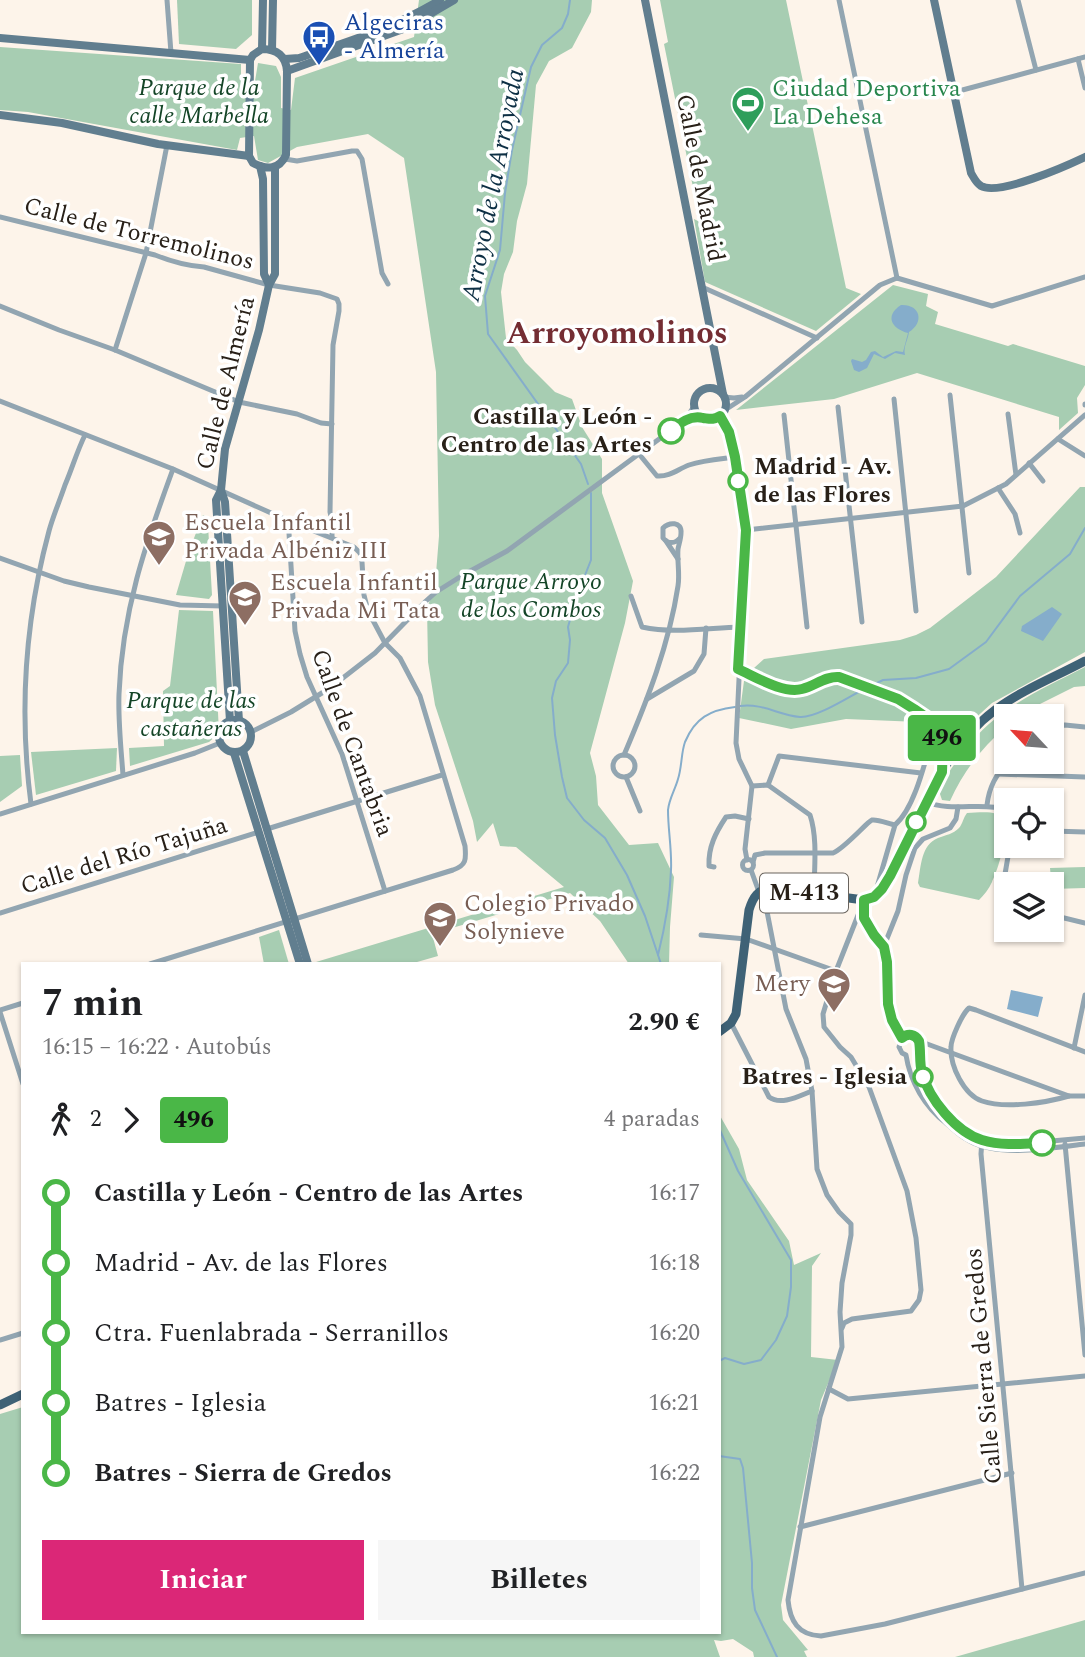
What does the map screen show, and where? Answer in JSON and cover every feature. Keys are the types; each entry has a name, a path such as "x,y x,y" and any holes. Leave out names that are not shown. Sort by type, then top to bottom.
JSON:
{"main road":[{"name":"M-413","path":"731,1023 736,1014 751,903 761,891 772,888 864,900 874,897 890,876 942,772 971,731 1003,705 1085,661"},
{"path":"721,1030 731,1023"},
{"path":"1,1403 21,1395"}],"street":[{"path":"167,0 171,53"},
{"path":"262,0 262,49"},
{"path":"272,50 273,0"},
{"path":"285,59 288,71 288,140 285,159 270,168 253,163 249,156 250,60 253,55 262,49 272,50 285,59 299,58 404,25 440,0"},
{"path":"288,71 404,25 454,0"},
{"name":"Calle de Madrid","path":"645,0 726,405 722,413 735,457 746,530 736,743 739,759 752,786 745,849 750,861"},
{"path":"839,0 897,278"},
{"path":"934,0 971,173 976,183 989,189 999,188 1085,157"},
{"path":"1018,0 1036,70"},
{"path":"0,38 250,60"},
{"path":"954,92 1082,58 1085,88"},
{"path":"0,115 62,122 167,145 249,156"},
{"path":"115,350 146,253 167,145"},
{"path":"285,159 297,160 357,151 362,159 382,273 388,284"},
{"name":"Calle de Almería","path":"260,166 263,179 264,274 269,285"},
{"name":"Calle de Almería","path":"221,490 225,449 269,285 275,274 275,167"},
{"name":"Calle de Torremolinos","path":"0,217 194,267 204,267 269,285 320,293 337,299 339,304 333,345 332,424"},
{"path":"695,404 696,411 709,420 722,413 880,285 897,278 992,306 1085,277"},
{"path":"702,287 817,338"},
{"path":"0,306 239,402 332,424 331,537"},
{"path":"251,732 316,698 385,643 436,592 507,551 685,420 698,394 713,382 717,365"},
{"path":"707,388 734,398 745,397"},
{"path":"950,395 970,573"},
{"path":"894,399 916,611"},
{"path":"0,401 173,470 354,547 360,553 362,562 368,611 385,643 400,658 420,696 465,846 466,856 460,867 157,962"},
{"path":"838,407 862,622"},
{"path":"1008,414 1016,475"},
{"path":"784,415 807,628"},
{"path":"746,530 963,506 998,488 1016,475 1085,415"},
{"path":"685,420 702,417"},
{"path":"31,804 25,760 26,666 32,614 49,528 85,435"},
{"path":"1058,439 1085,456"},
{"path":"639,454 657,476 669,475 690,465 735,457"},
{"path":"1029,463 1043,481"},
{"path":"123,775 119,693 131,596 150,532 173,470"},
{"path":"998,488 1014,514 1020,533"},
{"path":"221,490 216,500 234,721"},
{"path":"221,490 225,502 234,721"},
{"name":"Calle de Cantabria","path":"291,522 289,533 295,631 307,677 342,754 385,891"},
{"path":"624,755 647,699 669,631 678,583 681,532 679,526 671,523 665,525 662,531 678,559"},
{"path":"665,540 675,542 680,538"},
{"path":"0,558 64,581 131,596 180,606 223,606"},
{"path":"631,596 642,627 669,631 740,627"},
{"path":"647,699 694,671 704,654 706,628"},
{"path":"738,669 780,689 792,691 832,676 839,677 898,699 949,735 971,731"},
{"path":"234,721 244,723 251,732 248,746 238,752 225,749 220,743 219,733 222,726 234,721"},
{"path":"1064,725 1085,727"},
{"path":"938,726 943,742 942,772"},
{"path":"938,726 957,749"},
{"path":"874,897 895,825 905,814 938,726"},
{"path":"943,742 957,749"},
{"path":"0,814 220,743"},
{"path":"238,752 291,921 307,962"},
{"path":"624,755 633,760 635,768 626,777 620,777 614,772 613,762 624,755"},
{"path":"768,785 779,756 922,773"},
{"path":"987,806 988,794 998,774 1085,777"},
{"name":"Calle del Río Tajuña","path":"0,913 442,775"},
{"path":"626,777 639,811"},
{"path":"752,786 768,785 810,815 814,895"},
{"path":"926,802 958,807 994,807"},
{"path":"884,947 896,919 915,848 923,839 950,828 956,819 958,807"},
{"path":"905,814 918,818"},
{"path":"714,867 709,866 708,862 712,841 726,817 749,819"},
{"path":"751,870 744,868 743,864 755,855 832,853 841,850 868,821 873,819 895,825"},
{"path":"1064,831 1085,832"},
{"path":"750,861 754,866 751,870"},
{"path":"751,870 761,891 786,1009 806,1059 812,1091 817,1170 827,1195 838,1212 851,1224 842,1283 842,1347 820,1417 788,1600 789,1612 803,1632 821,1636 885,1624 1085,1573"},
{"path":"864,900 864,918 884,947 888,1004 892,1020 902,1038 900,1051 906,1055 914,1055 919,1049"},
{"path":"841,1329 847,1320 911,1311 919,1300 921,1290 916,1237 899,1165 869,1087 851,1057 824,1027 822,1014 864,900"},
{"path":"1064,918 1085,923"},
{"path":"291,921 300,962"},
{"path":"701,935 746,939 836,971"},
{"path":"1074,1048 1085,995"},
{"path":"21,1004 0,1011 21,1078"},
{"path":"1085,1052 969,1009 962,1014 951,1047 954,1067 968,1092 984,1102 1009,1106 1085,1096"},
{"path":"731,1023 772,1100 782,1101 812,1091"},
{"path":"902,1038 914,1035 919,1041 1069,1097"},
{"path":"919,1041 922,1075 937,1104 950,1119 982,1143"},
{"path":"906,1055 919,1092 937,1116 966,1140 982,1143 1085,1144"},
{"path":"1065,1144 1085,1138"},
{"name":"Calle Sierra de Gredos","path":"982,1143 1022,1589"},
{"path":"1065,1144 1085,1355"},
{"path":"840,1312 852,1319"},
{"path":"0,1340 21,1334"},
{"path":"828,1389 848,1399 1085,1376"},
{"path":"800,1527 1012,1473"}],"green space":[{"path":"177,0 252,0 252,35 236,49 179,44"},
{"name":"Parque Arroyo de los Combos","path":"419,0 592,0 591,12 572,48 549,61 536,85 527,184 517,221 513,252 504,274 501,292 506,338 555,392 572,399 582,427 602,459 602,493 633,581 625,623 590,753 596,776 598,805 629,845 658,843 674,877 669,962 628,962 600,921 570,893 432,934 438,956 417,962 316,962 564,887 516,847 500,846 493,823 477,842 473,821 435,705 428,662 427,608 435,586 439,536 436,372 404,158 368,134 297,147 268,163 258,160 254,136 240,138 237,150 28,112 0,110 0,47 241,64 241,90 253,93 258,63 276,66 281,77 281,108 291,110 295,78 414,37"},
{"name":"Ciudad Deportiva La Dehesa","path":"660,0 786,0 846,288 861,294 816,331 705,282 694,219 700,222 664,44 668,42"},
{"path":"893,285 928,294 926,306 938,312 935,324 1085,366 1085,385 1077,398 1078,413 1059,430 1059,417 917,373 834,399 736,410"},
{"path":"1080,487 1085,487 1085,652 992,703 959,733 919,722 846,719 791,729 739,718 744,681 764,659 900,640 930,628 996,577"},
{"path":"203,515 210,519 211,525 208,525 212,595 209,599 176,595 189,551"},
{"name":"Parque de las castañeras","path":"179,610 213,611 219,733 209,742 130,766 129,748 164,746 163,691 170,686"},
{"path":"1085,667 1085,686 1074,687 1040,704 1016,704"},
{"path":"994,720 994,738 974,761 950,801 942,800 938,788"},
{"path":"117,748 116,771 36,795 31,752"},
{"path":"20,755 22,786 0,802 0,756"},
{"path":"967,813 994,814 994,858 1000,858 989,887 979,900 920,887 918,883 928,846 932,841 957,830"},
{"path":"1085,867 1085,888 1064,889 1064,872 1050,872 1050,868"},
{"path":"279,930 288,962 264,962 259,937"},
{"path":"721,1118 739,1149 747,1180 789,1241 794,1265 821,1253 812,1266 811,1357 838,1360 821,1400 781,1605 783,1620 808,1650 804,1651 807,1657 754,1657 753,1652 733,1639 714,1640 720,1657 0,1657 0,1414 21,1408 21,1634 721,1634"},
{"path":"1085,1620 1085,1657 955,1657"}],"water":[{"path":"901,305 913,307 919,319 909,332 905,355 895,353 885,359 874,354 867,368 859,372 854,370 852,359 862,362 871,352 875,351 883,357 896,351 903,352 908,333 892,322 893,313"},
{"path":"1052,607 1062,614 1043,641 1021,631 1022,626"},
{"path":"1011,990 1043,997 1038,1017 1007,1009"}],"waterway":[{"name":"Arroyo de la Arroyada","path":"570,0 562,28 542,45 531,67 512,150 500,250 485,296 488,334 581,464 588,484"},
{"name":"Arroyo de la Arroyada","path":"591,493 591,560 568,627 568,663 556,681 552,698 555,735 567,798 584,820 605,838 627,875 645,916 660,962"},
{"path":"871,686 883,680 916,678 949,669 986,642 1020,596 1070,554 1085,528"},
{"path":"740,706 756,706 800,717 824,710 866,688"},
{"path":"658,955 667,913 670,881 668,810 685,742 704,717 718,710 735,707"},
{"name":"Arroyo de la Arroyada","path":"721,1133 738,1171 791,1260 787,1316 776,1340 761,1360 744,1364 725,1358 721,1360"},
{"name":"Arroyo de la Arroyada","path":"721,1456 740,1459 743,1468 755,1610 777,1657"}],"bus line":[{"name":"496","path":"671,431 685,420 702,417 709,420 720,416 729,432 746,530 738,669 780,689 792,691 832,676 839,677 898,699 939,728 943,742 942,772 887,881 874,897 864,900 864,918 884,947 887,962 886,986 892,1020 902,1038 911,1034 919,1041 922,1075 937,1104 950,1119 982,1140 1018,1144 1042,1143"}],"place":[{"name":"Algeciras - Almería","path":"319,67"},
{"name":"Ciudad Deportiva La Dehesa","path":"748,133"},
{"name":"Castilla y León - Centro de las Artes","path":"671,431"},
{"name":"Madrid - Av. de las Flores","path":"738,481"},
{"name":"Escuela Infantil Privada Albéniz III","path":"159,567"},
{"name":"Escuela Infantil Privada Mi Tata","path":"245,627"},
{"name":"Colegio Privado Solynieve","path":"440,948"},
{"name":"Mery","path":"834,1014"},
{"name":"Batres - Iglesia","path":"923,1077"}],"district":[{"name":"Arroyomolinos","path":"617,333"}],"park label":[{"name":"Parque de la calle Marbella","path":"199,102"}]}
